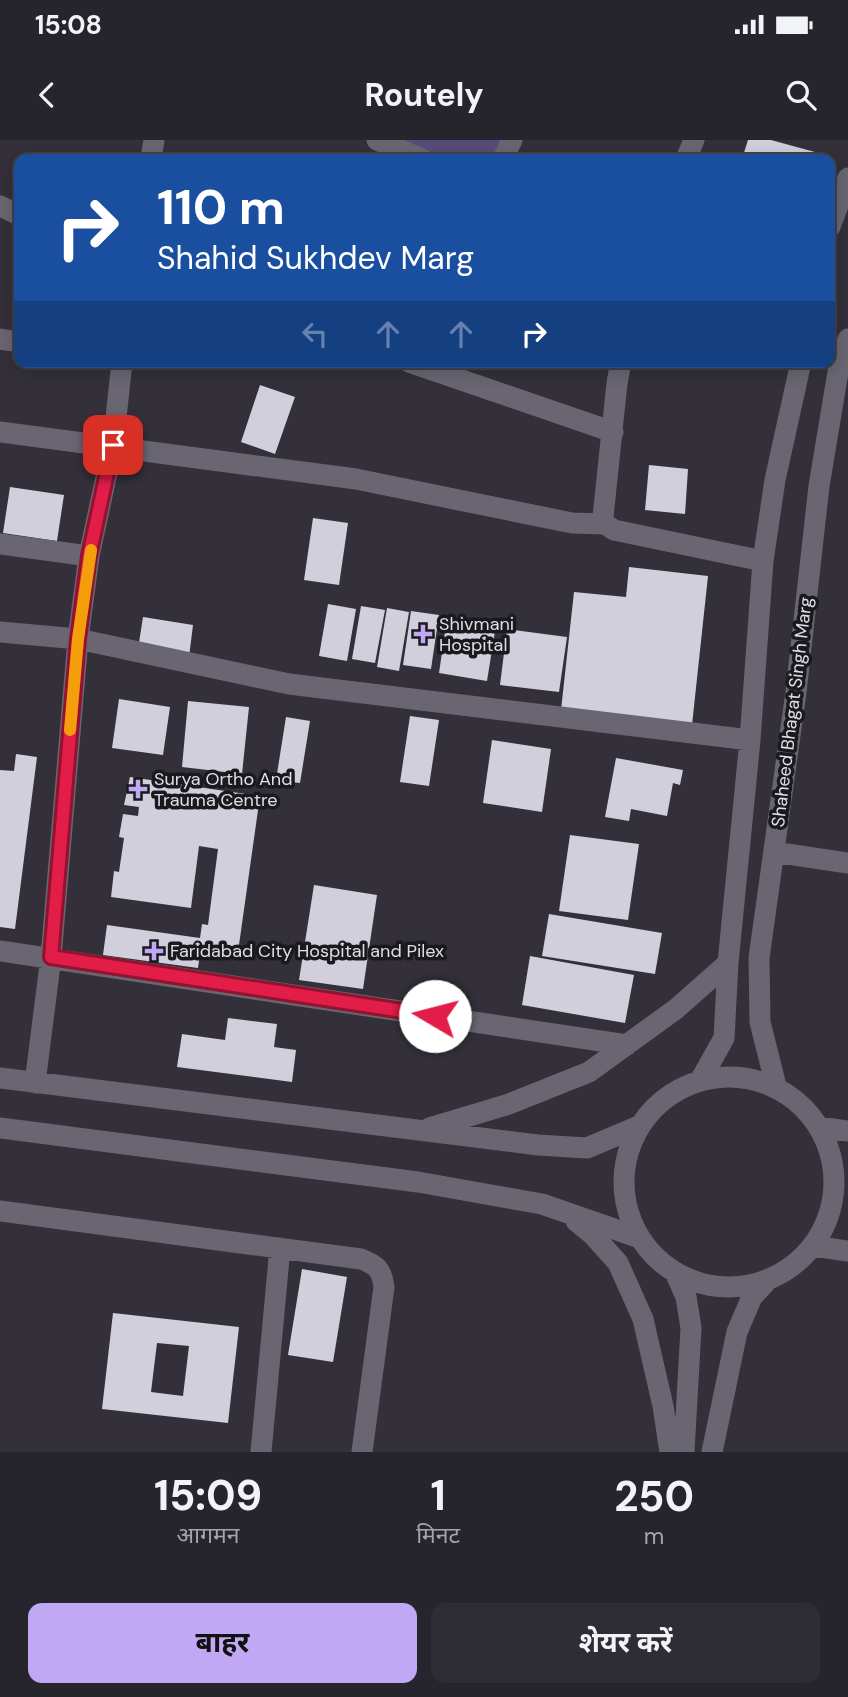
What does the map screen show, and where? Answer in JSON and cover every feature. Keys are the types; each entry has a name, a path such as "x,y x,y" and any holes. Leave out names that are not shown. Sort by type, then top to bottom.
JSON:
{"street":[{"path":"377,140 410,154"},
{"path":"835,213 848,178"},
{"name":"Shaheed Bhagat Singh Marg","path":"776,1086 760,1022 760,958 796,692 819,486 838,372 848,339"},
{"path":"35,1083 51,957 78,639 89,556 113,445 121,368"},
{"path":"426,368 613,432"},
{"path":"605,524 603,517 620,368"},
{"name":"Shaheed Bhagat Singh Marg","path":"701,1079 724,1038 728,963 750,740 762,561 775,480 800,368"},
{"path":"0,432 356,479 572,523 605,524 614,530 762,561"},
{"path":"0,544 89,556"},
{"path":"0,632 78,639 289,684 750,740"},
{"path":"774,852 848,863"},
{"path":"0,951 627,1045"},
{"path":"420,1130 509,1104 589,1072 676,1010 728,963"},
{"path":"712,1452 737,1332 752,1297 765,1283 803,1260 813,1246 838,1222 836,1170 840,1158 806,1107 776,1086 736,1076 701,1079 663,1098 639,1126 624,1167 625,1203 643,1244 667,1268 719,1288 765,1283"},
{"path":"0,1078 538,1145 587,1148 639,1126"},
{"path":"820,1127 848,1131"},
{"path":"0,1128 418,1182 542,1204 640,1238"},
{"path":"561,1210 592,1234 618,1263 643,1319 663,1406 670,1452"},
{"path":"0,1211 361,1259 375,1265 382,1274 384,1287 362,1452"},
{"path":"813,1246 848,1251"},
{"path":"261,1452 280,1248"},
{"path":"676,1272 686,1297 691,1328 684,1452"}],"shaded area":[{"path":"381,140 507,140 502,154 417,154"}],"building":[{"path":"748,140 771,140 815,152 814,154 744,154"},
{"path":"260,385 295,397 275,454 241,442"},
{"path":"649,465 688,469 685,514 645,510"},
{"path":"10,487 64,495 57,541 3,533"},
{"path":"313,518 348,523 339,585 304,580"},
{"path":"629,567 708,576 692,725 561,710 574,592 626,597"},
{"path":"328,604 356,609 347,661 319,656"},
{"path":"361,606 385,610 375,663 352,659"},
{"path":"387,608 409,612 399,671 377,667"},
{"path":"411,611 439,615 431,669 403,665"},
{"path":"143,617 193,625 189,657 138,649"},
{"path":"447,618 496,625 487,681 439,673"},
{"path":"507,629 567,637 559,692 500,685"},
{"path":"119,699 170,707 163,755 112,748"},
{"path":"188,701 249,707 242,774 182,767"},
{"path":"410,716 439,720 429,786 400,782"},
{"path":"286,717 310,721 300,783 276,780"},
{"path":"492,740 551,749 542,812 483,803"},
{"path":"16,754 37,757 15,929 0,927 0,770 14,771"},
{"path":"616,758 683,770 680,785 673,783 667,816 631,809 629,821 605,817"},
{"path":"130,777 260,796 238,952 201,947 198,968 103,955 107,925 200,938 202,924 208,925 218,849 199,846 191,908 111,897 114,871 119,872 124,838 119,837 123,814 138,816 139,807 124,805"},
{"path":"570,835 639,844 628,920 559,911"},
{"path":"314,885 377,895 363,989 299,980"},
{"path":"549,914 662,933 655,974 542,956"},
{"path":"530,956 634,975 625,1023 522,1005"},
{"path":"228,1018 277,1024 274,1047 296,1050 292,1082 177,1067 182,1034 225,1040"},
{"path":"302,1269 347,1277 333,1362 288,1355"},
{"path":"113,1313 239,1327 228,1423 102,1409","holes":["157,1343 189,1346 183,1396 151,1392"]}],"slow traffic":[{"path":"70,730 78,639 91,550"}],"place":[{"name":"Shivmani Hospital","path":"423,634"},
{"name":"Surya Ortho And Trauma Centre","path":"138,789"},
{"name":"Faridabad City Hospital and Pilex","path":"154,951"}],"route":[{"path":"113,445 89,556 78,639 51,957 435,1016"}]}
